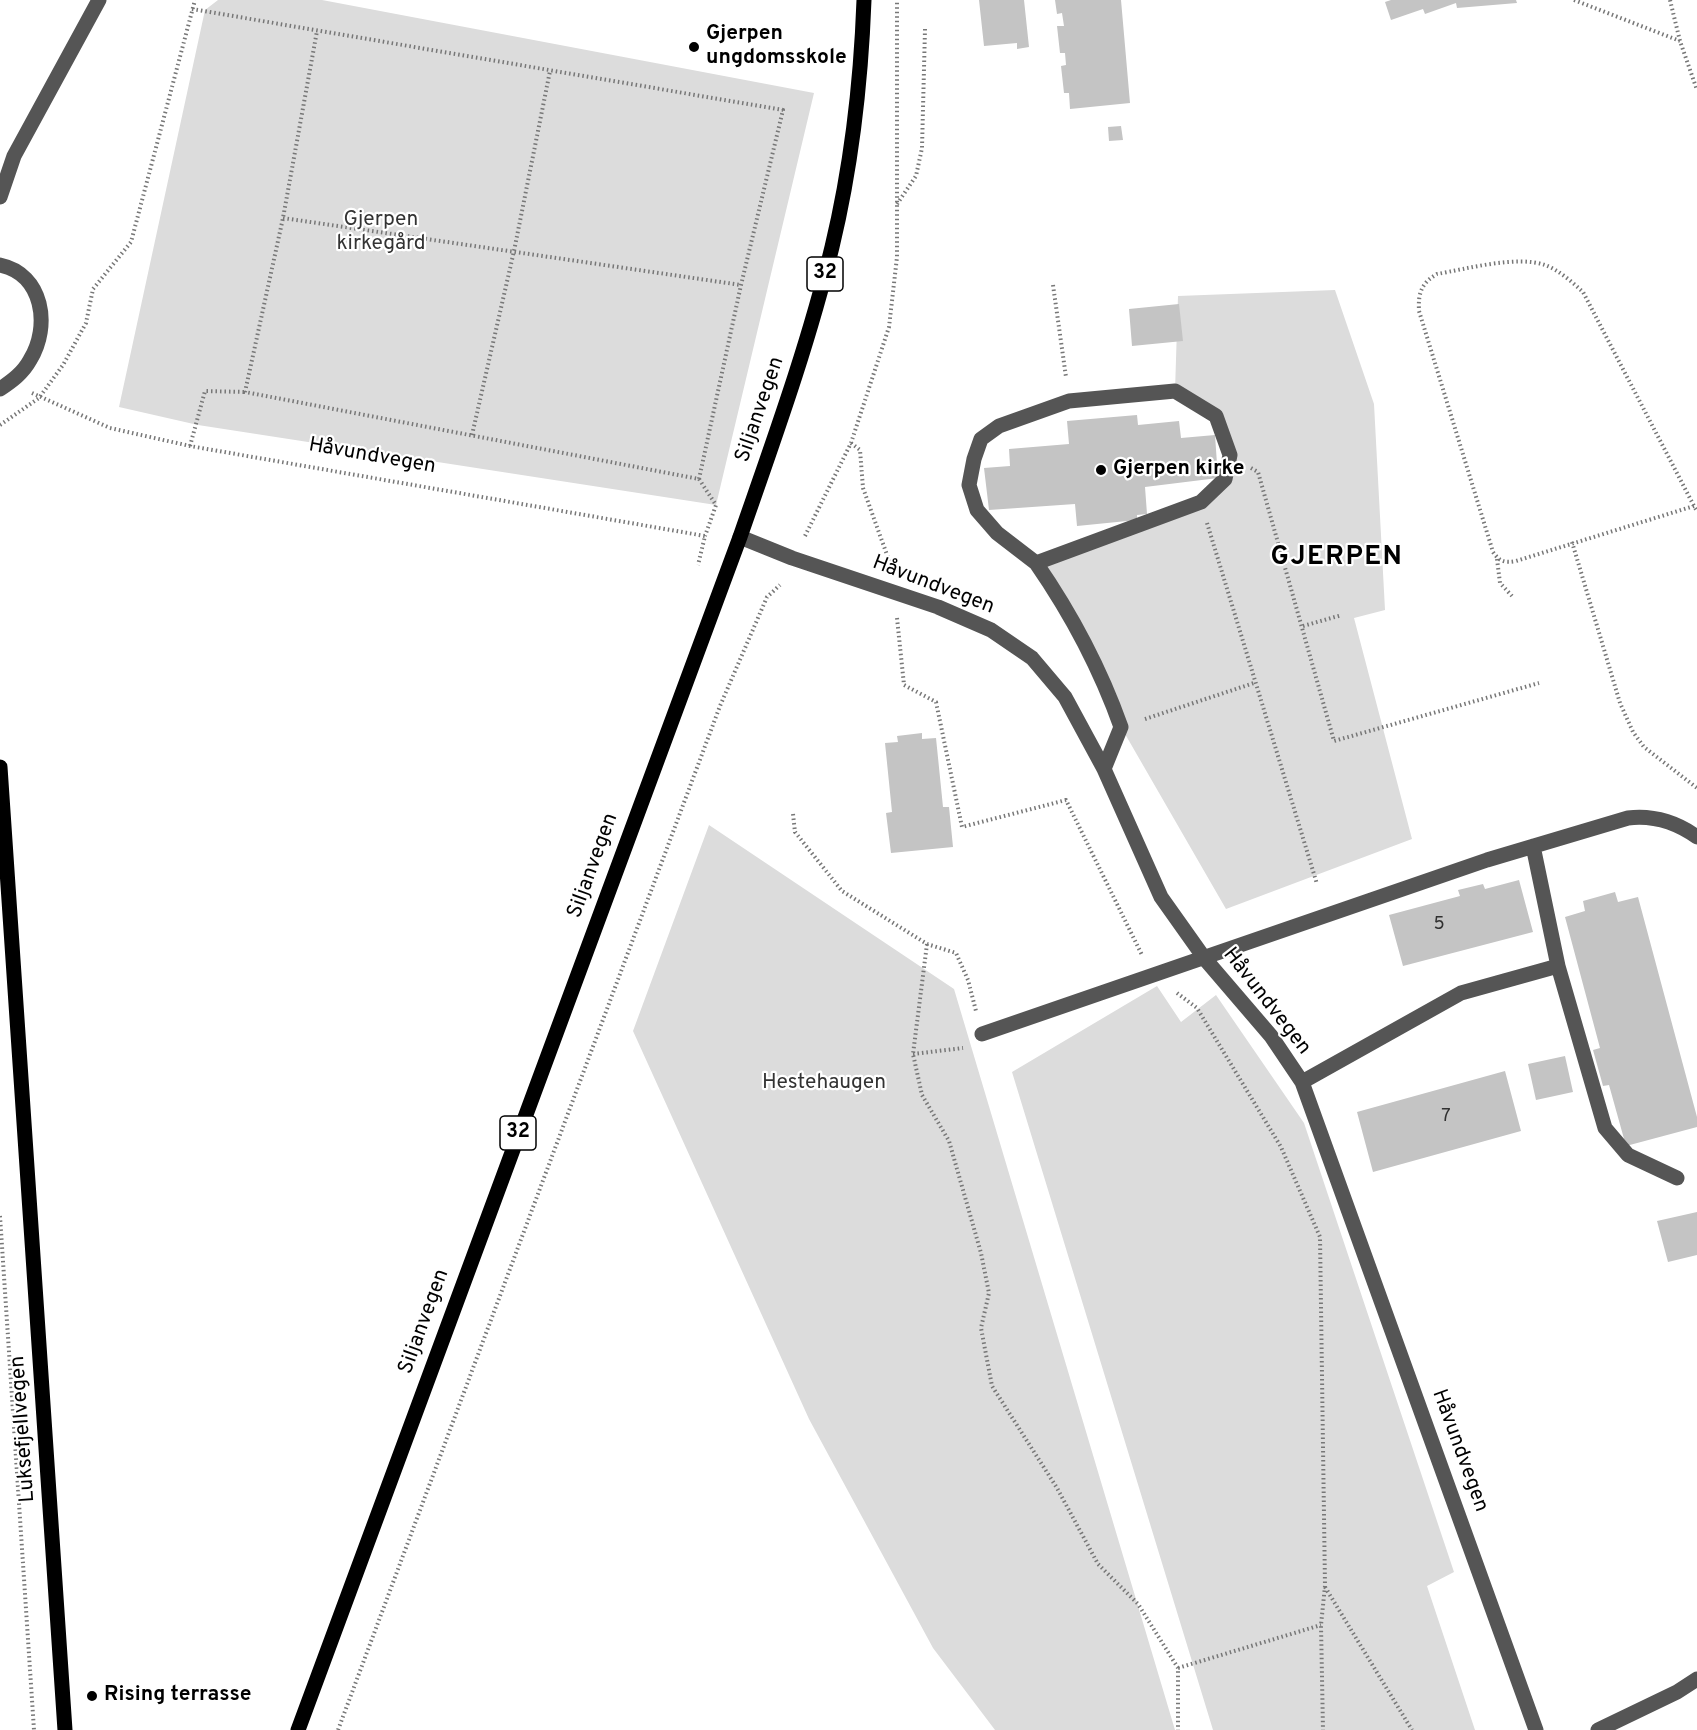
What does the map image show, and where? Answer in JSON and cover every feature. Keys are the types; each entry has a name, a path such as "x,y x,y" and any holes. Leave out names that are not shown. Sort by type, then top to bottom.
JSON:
{"main road":[{"name":"Siljanvegen","path":"298,1730 740,537 796,374 832,246 853,127 864,0"},
{"name":"Luksefjellvegen","path":"0,767 65,1730"}],"street":[{"path":"0,197 14,156 99,0"},
{"path":"0,265 12,267 28,278 40,306 38,341 31,360 15,380 0,389"},
{"path":"1036,563 1201,502 1225,479 1230,455 1216,416 1175,391 1069,400 999,426 981,439 974,459 969,485 976,510 997,533 1036,563 1070,613 1107,687 1121,727 1104,769"},
{"name":"Håvundvegen","path":"740,537 792,558 894,590 991,630 1032,658 1065,697 1104,769 1161,897 1205,959 1271,1036 1302,1082 1536,1730"},
{"path":"982,1034 1152,974 1205,959 1533,846 1628,818 1642,816 1670,821 1697,837"},
{"path":"1533,846 1558,966 1605,1128 1628,1155 1677,1178"},
{"path":"1302,1082 1461,993 1558,966"},
{"path":"1598,1730 1677,1692 1697,1679"}],"path":[{"path":"0,426 39,398 63,365 86,323 93,289 131,242 195,0"},
{"path":"805,536 851,443 889,327 897,257 897,0"},
{"path":"1574,0 1680,41"},
{"path":"1670,0 1680,41 1697,90"},
{"path":"192,9 783,110 741,285 699,479 716,505 698,565"},
{"path":"897,205 916,176 922,148 925,29"},
{"path":"245,392 283,218 317,31"},
{"path":"472,435 514,251 550,70"},
{"path":"283,218 741,285"},
{"path":"1497,558 1505,562 1516,561 1572,542 1696,509 1583,292 1548,266 1526,261 1437,274 1429,278 1418,296 1419,311 1493,552 1497,558 1500,583 1512,596"},
{"path":"1053,285 1069,400"},
{"name":"Håvundvegen","path":"15,380 39,398 110,428 190,446 705,536"},
{"path":"190,446 205,391 245,392 699,479"},
{"path":"851,443 860,450 863,488 893,572 904,685 936,702 962,827 1066,800 1152,974 1197,1008 1281,1147 1320,1238 1325,1586 1321,1625 1323,1730"},
{"path":"1230,455 1258,472 1334,741 1539,683"},
{"path":"1201,502 1254,683 1317,884"},
{"path":"1572,542 1620,703 1633,732 1644,747 1697,788"},
{"path":"338,1730 720,706 767,597 780,585"},
{"path":"1303,626 1342,615"},
{"path":"1121,727 1254,683"},
{"path":"793,814 795,832 842,891 927,944 956,953 968,980 982,1034 974,1046 913,1054"},
{"path":"927,944 913,1054 922,1095 949,1141 981,1253 989,1293 981,1328 992,1386 1057,1488 1098,1564 1137,1604 1178,1668 1178,1730"},
{"path":"0,1216 34,1730"},
{"path":"1325,1586 1412,1730"},
{"path":"1178,1668 1321,1625"}],"green space":[{"name":"Gjerpen kirkegård","path":"218,0 322,0 814,93 716,505 198,425 119,407 205,10"},
{"path":"1335,290 1374,404 1385,610 1354,618 1412,839 1226,909 1121,727 1036,563 1201,502 1229,455 1216,416 1175,391 1178,296"},
{"name":"Hestehaugen","path":"709,825 954,989 1175,1730 995,1730 933,1648 809,1419 633,1031"},
{"path":"1157,986 1181,1022 1216,995 1304,1123 1454,1572 1427,1586 1475,1730 1213,1730 1012,1072"}],"building":[{"path":"979,0 1024,0 1029,47 1017,49 1017,43 984,46"},
{"path":"1055,0 1121,0 1130,103 1070,109 1069,93 1064,93 1061,66 1066,65 1065,53 1060,53 1057,26 1064,26 1062,13 1057,14"},
{"path":"1391,0 1516,0 1517,3 1457,8 1456,3 1425,14 1423,9 1391,20 1385,2"},
{"path":"1121,126 1123,140 1109,141 1108,127"},
{"path":"1179,304 1183,341 1132,346 1129,309"},
{"name":"Gjerpen kirke","path":"1137,415 1138,425 1179,421 1181,438 1215,435 1218,478 1145,487 1147,514 1137,515 1137,520 1077,526 1075,504 989,510 984,468 1010,466 1009,449 1069,444 1067,421"},
{"path":"922,733 922,739 936,738 943,807 949,807 953,847 891,853 886,813 892,812 885,743 898,742 897,736"},
{"path":"1519,880 1533,932 1403,966 1389,915 1460,896 1458,890 1483,884 1485,889"},
{"path":"1615,892 1618,902 1638,897 1697,1117 1697,1127 1626,1146 1609,1085 1603,1086 1593,1050 1600,1048 1565,917 1585,911 1583,901"},
{"path":"1565,1056 1573,1092 1536,1100 1528,1064"},
{"path":"1505,1071 1521,1131 1373,1172 1357,1112"},
{"path":"1697,1212 1697,1255 1668,1262 1657,1221"}],"place":[{"name":"Gjerpen ungdomsskole","path":"694,47"},
{"name":"Gjerpen kirke","path":"1101,470"},
{"name":"Rising terrasse","path":"92,1696"}],"district":[{"name":"GJERPEN","path":"1337,559"}]}
